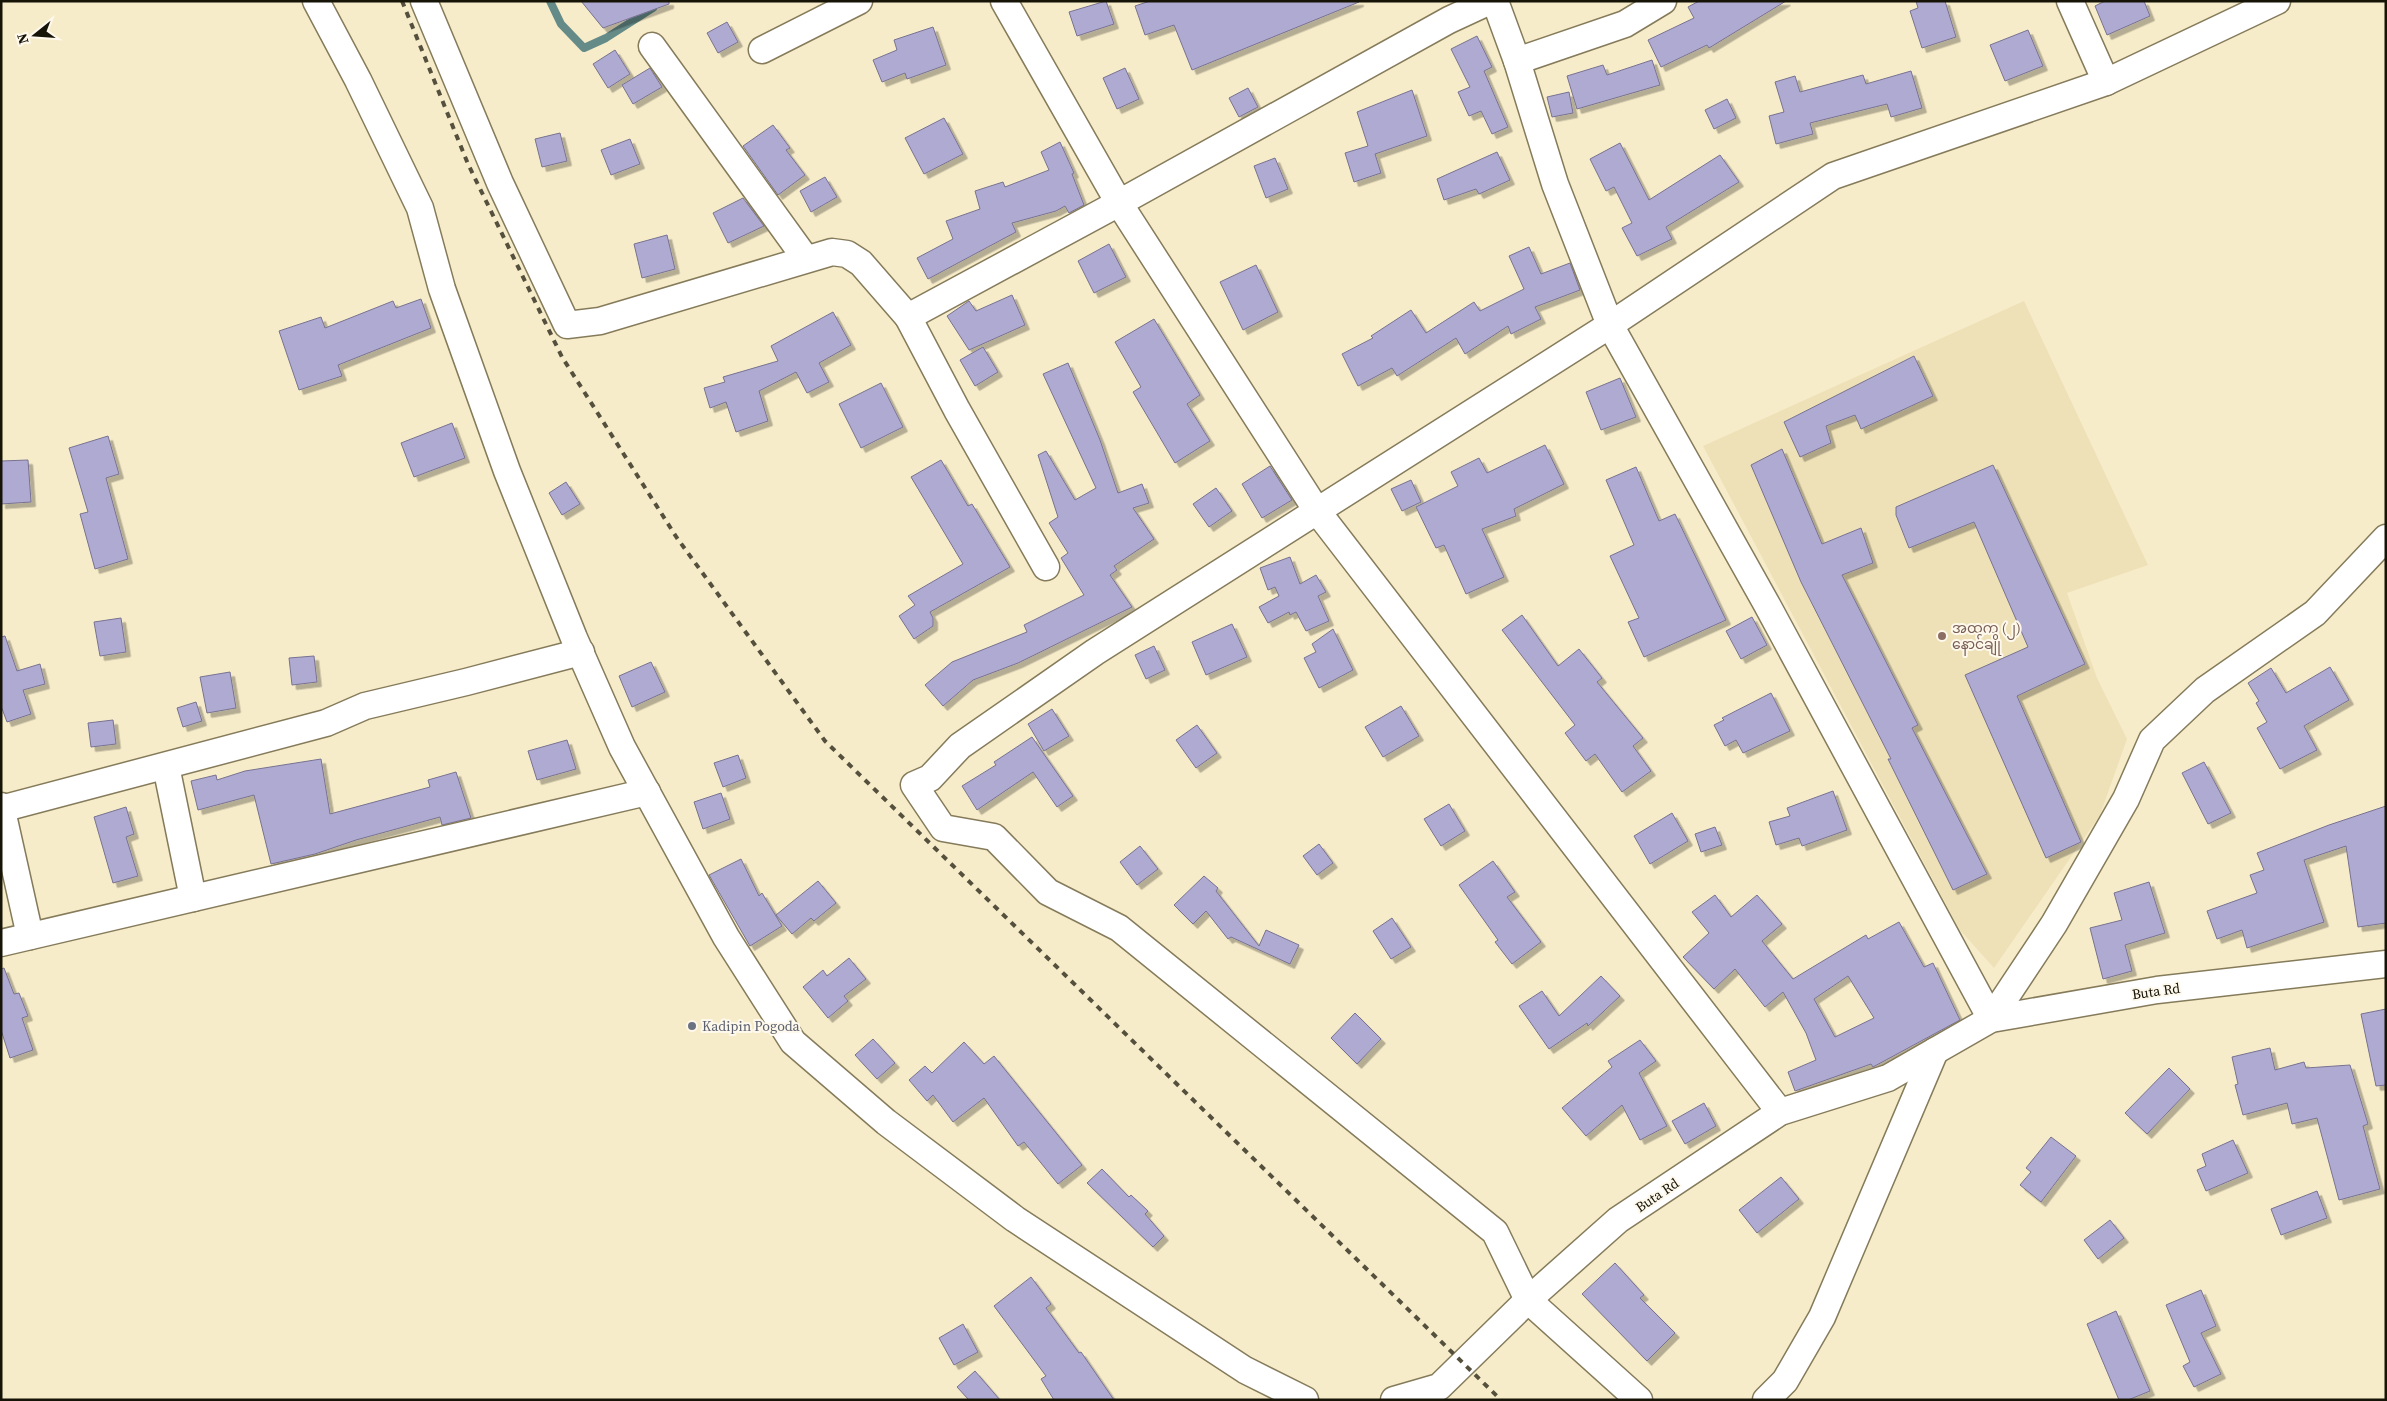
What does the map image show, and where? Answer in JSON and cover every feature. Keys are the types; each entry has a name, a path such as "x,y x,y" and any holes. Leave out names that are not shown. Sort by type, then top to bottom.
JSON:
{"street":[{"path":"316,1 358,80 420,208 442,289 501,453 581,652 622,747 726,937 794,1042 886,1122 1015,1219 1245,1370 1305,1400"},
{"path":"424,1 500,183 567,325 600,321 832,252 847,254 861,263 908,317 957,410 1046,567"},
{"path":"762,50 859,1"},
{"path":"1004,1 1119,203 1317,511 1780,1112"},
{"path":"908,317 1119,203 1449,20 1490,1"},
{"path":"1495,1 1517,61 1555,184 1610,325 1766,603 1991,1019 2054,924 2126,800 2152,740 2206,690 2315,613 2386,538"},
{"path":"1517,61 1625,24 1663,1"},
{"path":"2070,1 2106,82"},
{"path":"1640,1400 1528,1300 1495,1232 1119,928 1048,892 994,837 943,828 914,786 930,778 960,746 1095,652 1610,325 1833,176 2106,82 2277,1"},
{"path":"652,46 806,259"},
{"path":"30,936 1,808 326,723 365,706 581,652"},
{"path":"166,766 194,898"},
{"path":"1,943 646,792"},
{"name":"Buta Rd","path":"1433,1393 1528,1300 1618,1220 1780,1112 1888,1078 1991,1019 2157,990 2386,964"},
{"path":"1766,1400 1785,1381 1822,1316 1935,1051"},
{"path":"1394,1400 1433,1393"}],"shaded area":[{"name":"အထက (၂) နောင်ချို","path":"2024,301 2148,565 2067,593 2097,678 2127,739 2100,815 1994,968 1959,929 1703,446"}],"building":[{"path":"581,1 669,1 669,4 603,28"},
{"path":"1106,1 1114,24 1077,36 1069,12"},
{"path":"1150,1 1359,2 1192,70 1174,25 1145,35 1135,6"},
{"path":"1699,1 1786,1 1709,48 1707,45 1661,67 1648,40 1694,18 1688,7"},
{"path":"1916,1 1945,1 1956,37 1922,48 1910,11 1918,8"},
{"path":"2105,1 2144,1 2150,16 2107,35 2095,6"},
{"path":"727,22 738,42 718,53 707,33"},
{"path":"933,27 946,65 907,79 905,73 882,82 873,60 897,50 894,40"},
{"path":"2028,30 2043,66 2005,81 1990,45"},
{"path":"1477,36 1492,67 1484,71 1508,127 1492,134 1481,111 1469,116 1458,92 1470,87 1451,49"},
{"path":"615,50 630,74 608,88 593,64"},
{"path":"1652,60 1660,85 1577,109 1567,76 1603,65 1607,75"},
{"path":"650,68 662,87 633,104 622,85"},
{"path":"1125,68 1139,99 1117,109 1103,78"},
{"path":"1911,71 1922,108 1891,117 1887,104 1810,123 1813,134 1776,144 1769,116 1784,112 1775,82 1795,76 1800,92 1863,75 1866,84"},
{"path":"1248,88 1258,107 1239,117 1229,98"},
{"path":"1412,90 1427,136 1375,154 1381,173 1354,182 1345,153 1368,146 1357,112"},
{"path":"1569,92 1573,113 1552,117 1547,97"},
{"path":"1727,99 1736,118 1714,129 1705,110"},
{"path":"944,118 963,154 924,174 905,138"},
{"path":"773,125 790,148 786,150 805,175 778,195 743,146"},
{"path":"560,133 567,161 542,167 535,139"},
{"path":"630,139 640,164 611,175 601,150"},
{"path":"1060,142 1074,173 1072,174 1084,205 1069,213 1065,206 1056,211 1012,223 1016,232 928,279 917,258 953,239 946,221 980,209 975,191 1003,182 1005,187 1049,170 1041,152"},
{"path":"1620,143 1649,200 1720,155 1739,182 1666,227 1672,239 1637,256 1622,228 1632,223 1614,187 1606,191 1590,159"},
{"path":"1497,152 1510,180 1479,194 1476,189 1444,200 1437,179"},
{"path":"1275,158 1288,189 1266,198 1254,166"},
{"path":"825,177 837,197 811,212 800,191"},
{"path":"743,198 764,226 728,243 713,213"},
{"path":"667,235 675,269 642,278 634,244"},
{"path":"1109,244 1126,277 1094,293 1078,261"},
{"path":"1529,247 1541,274 1570,263 1580,290 1535,307 1541,319 1511,334 1508,326 1465,354 1456,338 1397,376 1392,368 1358,386 1342,354 1373,338 1371,336 1411,310 1426,333 1474,302 1480,311 1524,289 1509,256"},
{"path":"1256,265 1278,312 1243,330 1220,282"},
{"path":"1012,295 1025,325 969,350 947,316 969,301 976,311"},
{"path":"421,299 431,328 338,365 342,376 299,390 279,331 321,317 325,328 393,301 396,308"},
{"path":"833,312 851,345 819,363 829,382 807,393 796,372 759,391 768,421 736,432 726,402 710,408 704,388 725,382 723,377 778,361 771,346"},
{"path":"1154,319 1200,395 1187,404 1210,441 1175,463 1133,392 1141,387 1115,342"},
{"path":"983,347 998,372 975,386 960,360"},
{"path":"1914,356 1933,396 1861,429 1855,415 1826,426 1831,443 1800,457 1784,422"},
{"path":"1068,363 1100,440 1118,493 1142,484 1149,503 1133,508 1154,539 1114,566 1117,570 1110,575 1132,607 1018,663 973,680 943,706 925,685 952,662 1027,632 1024,625 1084,595 1061,558 1068,553 1049,523 1058,517 1038,455 1046,451 1075,500 1096,488 1043,374"},
{"path":"1620,378 1636,417 1601,430 1586,392"},
{"path":"881,383 903,427 861,448 839,404"},
{"path":"452,423 465,458 414,477 401,443"},
{"path":"108,436 119,474 106,478 128,559 95,569 80,514 88,512 69,448"},
{"path":"1545,445 1564,484 1514,509 1516,516 1482,529 1504,577 1466,594 1444,545 1436,548 1416,507 1458,486 1451,472 1479,458 1487,473"},
{"path":"1782,449 1822,544 1861,528 1873,563 1842,575 1918,725 1912,728 1987,874 1953,890 1888,759 1891,759 1801,582 1751,465"},
{"path":"28,460 31,502 1,504 1,461"},
{"path":"941,460 968,506 972,504 1010,567 930,612 933,618 933,626 914,639 899,616 915,605 908,596 963,564 911,477"},
{"path":"1993,465 2085,664 2017,696 2081,842 2046,858 1965,675 2028,647 1974,522 1909,548 1896,515 1896,507"},
{"path":"1270,466 1292,500 1262,518 1242,484"},
{"path":"1636,467 1659,521 1675,514 1726,620 1644,657 1628,622 1639,618 1610,556 1634,545 1606,480"},
{"path":"1411,480 1421,502 1402,511 1391,489"},
{"path":"566,482 580,504 562,515 549,493"},
{"path":"1216,488 1232,511 1209,527 1193,504"},
{"path":"1290,557 1300,584 1316,575 1326,592 1318,596 1329,621 1306,631 1296,612 1290,615 1289,612 1268,623 1259,607 1279,596 1275,587 1268,590 1260,568"},
{"path":"1522,615 1558,666 1579,649 1602,678 1597,682 1643,738 1633,746 1651,771 1622,792 1595,754 1586,761 1565,733 1575,725 1502,630"},
{"path":"1752,617 1767,645 1741,659 1726,631"},
{"path":"121,618 126,652 100,656 94,622"},
{"path":"1232,624 1247,657 1206,675 1192,642"},
{"path":"1333,629 1353,670 1319,688 1304,658 1316,652 1312,644"},
{"path":"5,636 17,671 40,664 45,684 23,690 31,714 7,722 1,706 1,637"},
{"path":"1154,646 1165,670 1146,679 1135,655"},
{"path":"314,656 317,682 292,685 289,658"},
{"path":"651,662 665,692 632,707 619,676"},
{"path":"2330,667 2349,700 2304,726 2317,750 2280,769 2257,728 2267,722 2256,703 2259,701 2248,683 2271,668 2286,693"},
{"path":"230,672 236,708 207,713 200,677"},
{"path":"1771,693 1790,731 1743,753 1736,740 1725,746 1714,725 1724,720 1722,718"},
{"path":"196,702 202,721 183,727 177,708"},
{"path":"1401,706 1419,736 1383,757 1365,727"},
{"path":"1052,709 1069,736 1044,751 1028,724"},
{"path":"113,720 116,744 91,747 88,723"},
{"path":"1197,725 1217,753 1196,768 1176,740"},
{"path":"1032,737 1073,796 1057,807 1033,772 977,810 962,786 996,765 994,762"},
{"path":"567,740 576,769 537,780 528,751"},
{"path":"738,755 746,778 723,787 714,763"},
{"path":"321,759 330,814 430,787 428,780 456,772 471,818 442,825 440,817 356,840 315,854 271,864 254,795 198,810 191,781 216,775 217,780 245,771"},
{"path":"2204,762 2231,813 2208,824 2182,773"},
{"path":"1833,791 1847,830 1802,846 1799,838 1776,845 1769,822 1790,816 1787,808"},
{"path":"721,793 730,819 703,829 694,802"},
{"path":"1449,804 1465,831 1441,846 1424,819"},
{"path":"2386,806 2386,923 2358,927 2346,846 2304,860 2324,922 2247,948 2242,930 2217,939 2207,911 2257,893 2250,875 2264,870 2257,853 2329,825"},
{"path":"126,807 134,834 126,837 138,876 113,883 94,817"},
{"path":"1672,813 1688,841 1650,864 1634,836"},
{"path":"1715,827 1722,845 1701,852 1695,834"},
{"path":"1319,844 1333,863 1317,875 1303,856"},
{"path":"1140,846 1158,869 1137,885 1120,862"},
{"path":"741,859 759,896 762,893 782,926 750,946 709,875"},
{"path":"1493,861 1515,892 1507,897 1541,942 1512,964 1495,942 1498,940 1459,885"},
{"path":"1204,876 1218,888 1216,891 1259,946 1266,930 1299,945 1290,964 1231,937 1228,939 1206,911 1193,924 1174,905"},
{"path":"818,881 836,903 814,921 811,918 792,934 776,915"},
{"path":"2149,882 2165,933 2125,945 2132,971 2103,979 2090,928 2122,920 2114,893"},
{"path":"1715,895 1731,917 1757,895 1782,924 1762,941 1793,979 1866,935 1868,939 1899,922 1924,967 1933,963 1960,1020 1873,1067 1871,1064 1795,1091 1788,1072 1816,1060 1806,1033 1783,992 1765,1007 1735,969 1714,989 1683,957 1709,933 1692,912","holes":["1848,976 1874,1018 1835,1037 1814,999"]},
{"path":"1392,918 1411,947 1391,959 1373,931"},
{"path":"849,958 866,979 844,996 848,1001 828,1018 803,987 823,970 827,976"},
{"path":"4,968 14,994 19,993 28,1016 22,1018 33,1050 10,1058 1,1030 1,969"},
{"path":"1601,976 1620,996 1588,1026 1587,1023 1549,1049 1519,1006 1542,991 1559,1016"},
{"path":"2386,1009 2386,1085 2376,1086 2361,1014"},
{"path":"1355,1013 1381,1039 1357,1064 1331,1038"},
{"path":"873,1039 895,1063 877,1079 855,1055"},
{"path":"1640,1040 1656,1061 1639,1073 1667,1126 1640,1140 1622,1105 1586,1136 1562,1108 1612,1067 1608,1061"},
{"path":"964,1042 984,1064 994,1056 1082,1165 1058,1184 1024,1142 1018,1146 984,1098 953,1122 933,1095 927,1101 909,1080 925,1066 932,1073"},
{"path":"2270,1048 2275,1070 2304,1062 2306,1068 2350,1065 2368,1124 2363,1126 2380,1189 2339,1200 2317,1118 2292,1124 2287,1103 2243,1115 2235,1085 2238,1084 2232,1057"},
{"path":"2169,1068 2190,1089 2147,1134 2125,1113"},
{"path":"1704,1103 1716,1126 1685,1144 1672,1121"},
{"path":"2051,1137 2076,1156 2041,1202 2020,1185 2031,1172 2026,1168"},
{"path":"2233,1140 2248,1173 2206,1191 2197,1170 2206,1166 2202,1154"},
{"path":"1102,1169 1129,1197 1131,1195 1148,1211 1145,1214 1164,1236 1153,1247 1087,1183"},
{"path":"1781,1177 1799,1199 1757,1233 1739,1210"},
{"path":"2317,1191 2327,1218 2281,1235 2271,1209"},
{"path":"2110,1220 2124,1238 2098,1259 2084,1240"},
{"path":"1615,1263 1644,1295 1640,1298 1675,1333 1647,1361 1582,1294"},
{"path":"1031,1277 1051,1304 1046,1308 1079,1353 1081,1352 1114,1400 1054,1400 1041,1379 1046,1376 994,1306"},
{"path":"2201,1290 2216,1326 2201,1333 2221,1374 2194,1387 2183,1366 2190,1362 2166,1305"},
{"path":"2116,1311 2150,1391 2128,1400 2119,1400 2087,1324"},
{"path":"963,1324 978,1352 954,1365 939,1338"},
{"path":"975,1371 1000,1400 969,1400 957,1387"}],"waterway":[{"path":"550,1 561,24 584,48 606,38 653,8"}],"railway":[{"path":"402,1 468,164 562,357 677,538 825,741 1501,1400"}],"place":[{"name":"အထက (၂) နောင်ချို","path":"1942,636"},
{"name":"Kadipin Pogoda","path":"692,1026"}]}
